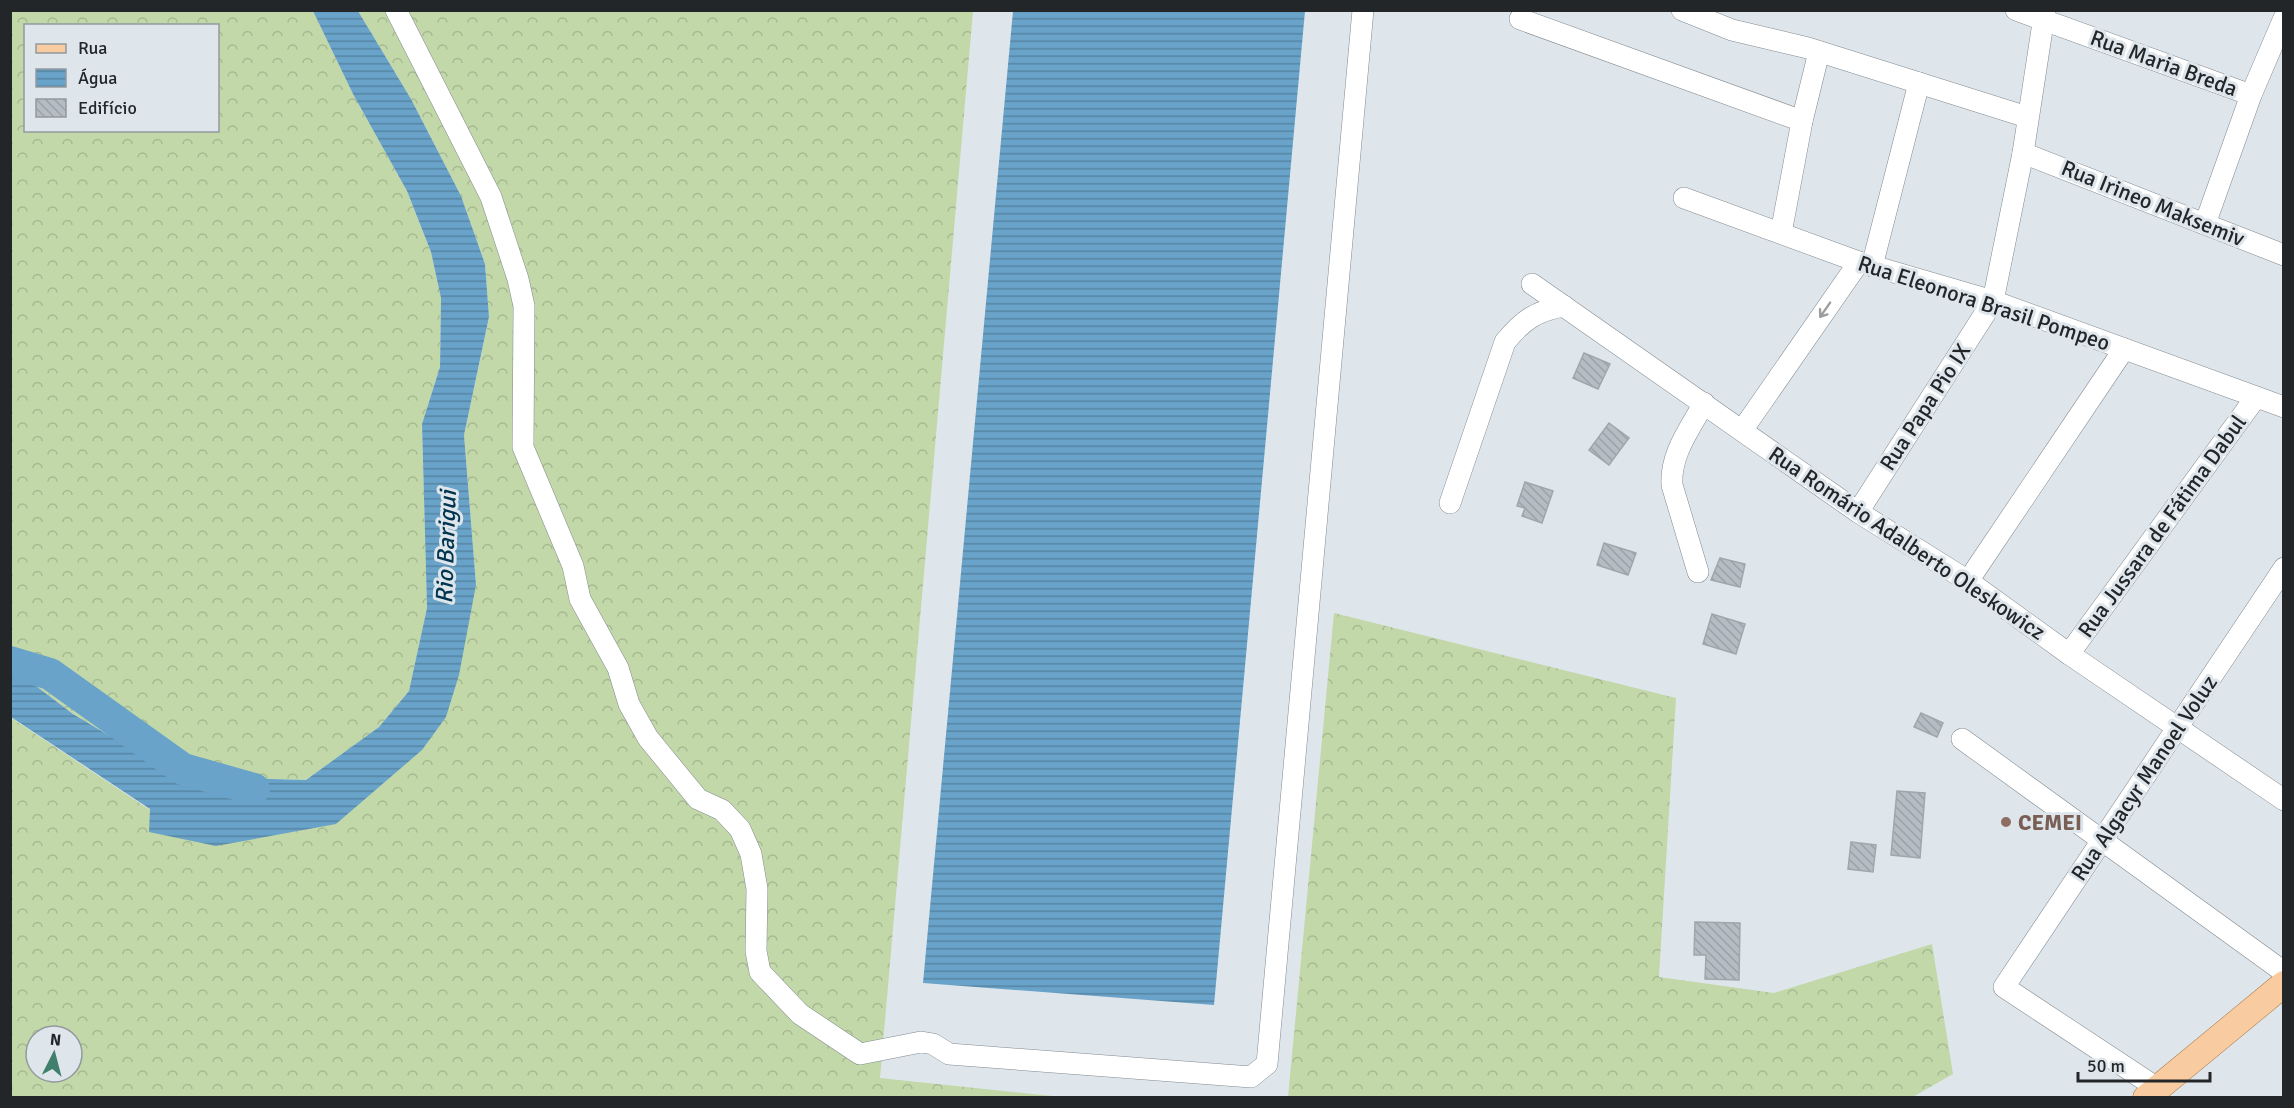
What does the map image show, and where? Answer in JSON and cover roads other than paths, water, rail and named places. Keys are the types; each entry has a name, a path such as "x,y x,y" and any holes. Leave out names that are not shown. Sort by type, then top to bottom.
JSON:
{"main road":[{"path":"2152,1093 2283,984"}],"street":[{"path":"396,10 491,197 518,279 524,306 523,447 573,566 580,598 618,668 629,704 648,738 680,780 698,799 722,810 740,830 751,854 757,889 756,951 760,972 800,1014 837,1041 860,1054 921,1042 933,1044 950,1053 1251,1077 1267,1064 1362,10"},
{"path":"1682,10 1732,30 1819,52 2027,117"},
{"name":"Rua Maria Breda","path":"2016,10 2045,15 2250,95"},
{"path":"1993,301 2023,153 2045,15"},
{"path":"2205,224 2250,95 2283,18"},
{"path":"1520,19 1802,121"},
{"path":"1781,233 1802,121 1819,52"},
{"path":"1743,429 1865,264 1919,82"},
{"name":"Rua Irineo Maksemiv","path":"2023,153 2283,255"},
{"name":"Rua Eleonora Brasil Pompeo","path":"1684,198 1865,264 1993,301 2283,407"},
{"name":"Rua Romário Adalberto Oleskowicz","path":"1532,284 1743,429 1858,512 1968,580 2177,729 2283,798"},
{"name":"Rua Papa Pio IX","path":"1858,512 1993,301"},
{"path":"1450,503 1505,342 1518,327 1542,310 1564,306"},
{"path":"1968,580 2124,349"},
{"name":"Rua Jussara de Fátima Dabul","path":"2069,654 2256,397"},
{"path":"1698,572 1672,485 1671,474 1676,453 1704,403"},
{"name":"Rua Algacyr Manoel Voluz","path":"2152,1093 2004,987 2283,568"},
{"path":"1962,739 2283,972"}],"water":[{"path":"313,11 358,11 411,99 461,196 485,264 489,317 464,435 476,585 459,675 446,717 422,750 336,824 216,846 149,832 150,809 11,717 11,667 73,714 177,776 306,780 379,727 409,691 427,608 422,424 440,367 441,298 431,252 407,191 353,94"},
{"path":"1013,11 1305,11 1214,1005 923,983"}],"waterway":[{"name":"Rio Barigui","path":"10,662 50,674 183,769 254,789"}],"place":[{"name":"CEMEI","path":"2006,822"}]}
